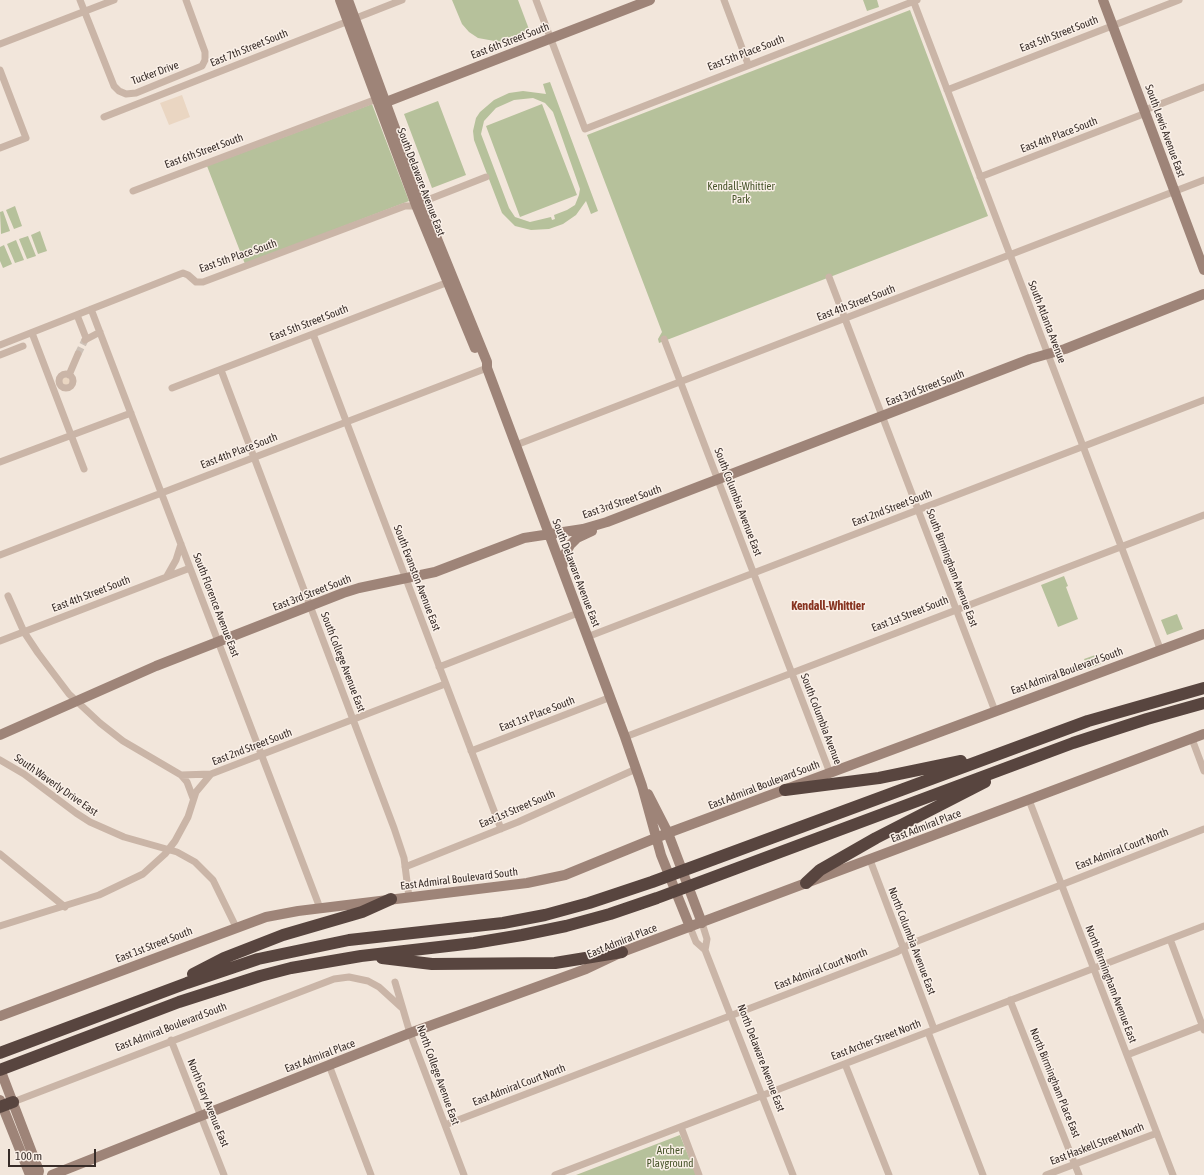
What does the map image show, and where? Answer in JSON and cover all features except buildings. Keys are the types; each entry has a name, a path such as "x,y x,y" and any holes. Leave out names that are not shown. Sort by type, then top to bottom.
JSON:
{"highway":[{"path":"0,1053 258,959 349,940 503,923 589,903 702,864 1095,719 1204,688"},
{"path":"0,1070 224,986 291,968 361,956 474,944 522,936 573,924 657,898 1109,730 1204,704"},
{"path":"785,790 879,778 994,755"},
{"path":"806,883 820,870 876,838 935,809 1028,759"},
{"path":"153,996 224,958 297,930 362,912 391,899"},
{"path":"361,956 432,964 522,964 555,963 622,952"}],"main road":[{"name":"South Delaware Avenue East","path":"340,0 351,19"},
{"name":"South Delaware Avenue East","path":"348,0 351,19 380,102 419,204 487,362 487,368 548,534 625,737 642,786 656,838"},
{"name":"East 6th Street South","path":"380,102 650,0"},
{"name":"South Lewis Avenue East","path":"1103,0 1204,270"},
{"name":"East 3rd Street South","path":"0,735 156,666 359,588 435,572 520,539 583,529 608,522 1204,294"},
{"path":"562,568 565,554 577,538 608,522"},
{"name":"East Admiral Boulevard South","path":"320,908 546,880 583,869 668,833 1204,634"},
{"name":"East Admiral Place","path":"52,1175 410,1033 575,973 622,952 1204,734"},
{"name":"South Delaware Avenue East","path":"642,786 668,833"},
{"name":"North Delaware Avenue East","path":"668,833 702,923"},
{"name":"North Delaware Avenue East","path":"656,838 690,927"},
{"name":"East 1st Street South","path":"0,1016 236,927 278,914 320,908"},
{"path":"0,1070 5,1102 30,1175"},
{"path":"5,1102 39,1171 38,1175"}],"street":[{"name":"Tucker Drive","path":"80,0 114,86 119,91 126,94 136,93 202,66 205,60 205,52 186,0"},
{"path":"0,44 114,0"},
{"name":"East 7th Street South","path":"104,116 402,0"},
{"path":"536,0 550,38"},
{"path":"724,0 748,64"},
{"name":"East 5th Place South","path":"550,38 585,129 914,0"},
{"name":"South Atlanta Avenue","path":"914,0 1161,651"},
{"name":"East 5th Street South","path":"947,90 1179,0"},
{"path":"0,70 26,138 0,148"},
{"name":"East 4th Place South","path":"980,177 1146,112 1168,101 1204,87"},
{"name":"East 6th Street South","path":"133,191 380,102"},
{"name":"East 5th Place South","path":"0,345 183,273 188,275 196,282 204,282 405,206 419,204 486,177"},
{"name":"East 4th Street South","path":"516,445 1202,181"},
{"name":"South Birmingham Avenue East","path":"829,276 995,711"},
{"name":"East 5th Street South","path":"172,388 451,281"},
{"name":"South Florence Avenue East","path":"91,309 320,908"},
{"path":"77,315 85,339 100,332"},
{"path":"32,333 56,385 71,436 84,469"},
{"name":"South Evanston Avenue East","path":"313,334 501,829"},
{"name":"South Columbia Avenue East","path":"664,339 791,672"},
{"path":"0,355 24,346"},
{"path":"69,375 78,354"},
{"name":"East 4th Place South","path":"0,556 253,457 487,368"},
{"name":"South College Avenue East","path":"221,370 394,828 405,867 409,897"},
{"path":"56,385 61,376 69,375"},
{"path":"56,385 65,388 71,386 72,378 69,375"},
{"name":"East 2nd Street South","path":"587,637 1204,400"},
{"path":"0,462 131,414"},
{"name":"East 1st Street South","path":"625,737 791,672 1204,515"},
{"path":"167,576 176,560 181,544"},
{"name":"East 4th Street South","path":"0,641 190,568"},
{"path":"8,596 24,632 46,666 76,702 123,741 181,775 187,782 193,798"},
{"path":"439,667 578,613"},
{"name":"South Columbia Avenue","path":"791,672 830,773"},
{"name":"East 2nd Street South","path":"0,926 65,907 131,881 152,866 168,850 183,827 198,788 212,774 445,684"},
{"name":"East 1st Place South","path":"471,751 610,698"},
{"path":"1192,739 1204,771"},
{"name":"South Waverly Drive East","path":"0,760 24,774 90,822 124,837 186,856 207,872 220,892 236,927"},
{"name":"East 1st Street South","path":"405,867 536,815 636,769"},
{"path":"181,775 212,774"},
{"name":"North Birmingham Avenue East","path":"1029,800 1173,1175"},
{"name":"East Admiral Court North","path":"444,1125 904,948 1204,829"},
{"path":"0,854 65,907"},
{"name":"North Columbia Avenue East","path":"870,860 904,948 931,1031 984,1175"},
{"name":"North Delaware Avenue East","path":"702,923 706,939 705,950"},
{"name":"East Archer Street North","path":"555,1175 1204,926"},
{"name":"North Delaware Avenue East","path":"690,927 696,942 705,950 793,1175"},
{"path":"1127,1055 1203,1028 1170,939"},
{"name":"East Admiral Boulevard South","path":"5,1102 334,978 358,978 379,987 402,1008"},
{"name":"North College Avenue East","path":"395,982 410,1033 464,1175"},
{"name":"North Birmingham Place East","path":"1010,1000 1079,1175"},
{"name":"North Gary Avenue East","path":"171,1040 224,1175"},
{"path":"845,1064 888,1175"},
{"path":"329,1065 371,1175"},
{"path":"681,1127 699,1175"},
{"name":"East Haskell Street North","path":"1046,1175 1156,1133"}],"green space":[{"path":"452,0 518,0 530,32 500,42 478,38 469,32 462,24"},
{"path":"863,0 877,0 879,7 867,11"},
{"name":"Kendall-Whittier Park","path":"910,10 988,216 659,343 658,339 662,332 587,135"},
{"path":"550,82 598,211 591,214 586,201 576,215 563,224 549,229 531,230 515,226 502,213 474,140 473,131 476,118 480,112 494,100 509,93 523,91 546,94 543,84","holes":["533,98 545,103 553,112 580,189 575,205 554,215 555,219 552,220 551,217 530,222 515,217 509,208 481,134 484,121 496,108 514,100"]},
{"path":"438,101 466,175 432,188 404,114"},
{"path":"372,104 409,201 245,264 207,166"},
{"path":"542,104 577,195 520,217 486,126"},
{"path":"15,206 22,226 14,229 6,210"},
{"path":"3,211 10,231 1,234 0,212"},
{"path":"40,231 47,251 38,254 31,235"},
{"path":"28,236 36,256 27,259 19,239"},
{"path":"16,240 24,260 15,263 7,244"},
{"path":"4,245 12,264 3,268 0,261 0,247"},
{"path":"1064,576 1068,586 1066,587 1078,619 1058,627 1041,585"},
{"path":"1177,614 1183,629 1167,635 1161,620"},
{"path":"1098,654 1101,664 1088,669 1084,659"},
{"name":"Archer Playground","path":"680,1135 696,1175 576,1175"}],"shaded area":[{"path":"182,95 190,117 169,125 160,103"},
{"path":"62,372 70,372 75,377 73,388 70,390 62,390 57,385 57,377"}],"tunnel":[{"path":"78,354 85,340"}],"district":[{"name":"Kendall-Whittier","path":"828,606"}]}
